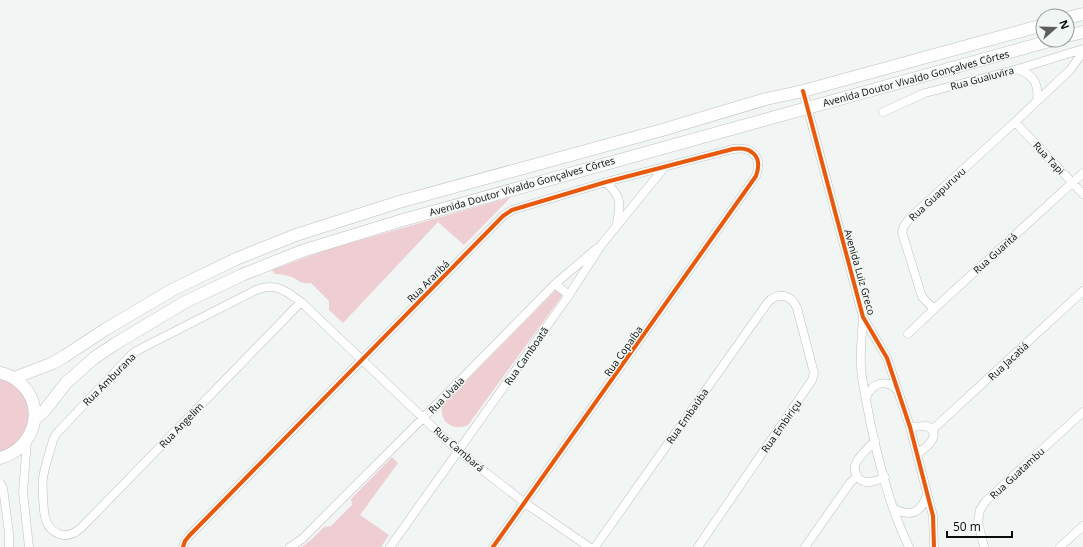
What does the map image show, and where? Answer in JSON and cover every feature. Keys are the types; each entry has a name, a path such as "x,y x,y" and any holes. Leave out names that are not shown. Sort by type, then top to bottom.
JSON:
{"main road":[{"name":"Avenida Doutor Vivaldo Gonçalves Côrtes","path":"14,378 59,359 174,289 236,259 296,235 399,202 1035,27"},
{"name":"Avenida Doutor Vivaldo Gonçalves Côrtes","path":"34,420 45,410 66,383 94,358 115,344 185,302 242,275 302,251 403,220 1035,45"},
{"path":"0,372 14,378 23,386 30,396 34,408 34,420 27,441 8,456 0,458"}],"street":[{"name":"Rua Guaiuvira","path":"883,112 925,94 1018,69 1083,49"},
{"name":"Rua Guapuruvu","path":"934,309 922,297 902,232 904,226 910,218 1070,70 1083,52"},
{"path":"1018,69 1027,73 1033,78 1038,92 1036,101"},
{"name":"Avenida Luiz Greco","path":"803,91 863,317 887,358 910,426 933,516 934,547"},
{"name":"Rua Tapi","path":"1015,122 1083,194"},
{"name":"Rua Araribá","path":"183,547 189,536 503,216 512,210 606,182 737,148 748,149 756,157"},
{"name":"Rua Copaíba","path":"493,547 756,176 759,169 756,157"},
{"name":"Rua Camboatã","path":"390,547 569,295 602,244 664,168"},
{"name":"Rua Guaritá","path":"908,334 1083,173"},
{"path":"606,182 614,190 620,202 617,225"},
{"name":"Rua Uvaia","path":"290,547 302,539 554,284 602,244"},
{"path":"554,284 569,295"},
{"name":"Rua Amburana","path":"55,532 46,522 44,515 42,480 53,440 56,434 126,360 133,353 142,348 256,290 271,286 278,287 286,291"},
{"name":"Rua Cambará","path":"286,291 301,302 458,451 525,503 589,547"},
{"name":"Rua Jacatiá","path":"932,430 1083,291"},
{"name":"Rua Embaúba","path":"595,547 768,302 776,296 786,296"},
{"name":"Rua Embiriçu","path":"698,547 812,380 814,373 797,308 795,303 786,296"},
{"name":"Rua Angelim","path":"55,532 62,535 76,533 301,302"},
{"name":"Avenida Luiz Greco","path":"863,317 861,367 866,400 884,478 899,527 909,547"},
{"path":"866,400 869,392 881,383 887,383 894,386 899,392"},
{"name":"Rua Guatambu","path":"984,547 978,522 980,510 986,502 1083,412"},
{"path":"910,426 927,426 934,433 928,446 917,454"},
{"path":"27,441 23,492 29,547"},
{"path":"875,441 858,460 855,468 857,476 860,480 872,482 884,478"},
{"path":"805,547 850,482 857,476"},
{"path":"0,483 3,488 9,547"},
{"path":"894,509 905,513 918,511 923,506 927,495"},
{"path":"1060,547 1083,526"}],"shaded area":[{"path":"511,197 464,245 438,222 343,323 329,310 329,301 311,283 302,283 292,277 275,274 272,270 326,250"},
{"path":"556,290 562,294 562,296 468,425 457,427 448,424 443,416 442,405"},
{"path":"0,377 15,384 27,399 31,418 18,445 0,454"},
{"path":"392,457 398,463 360,515 389,535 381,547 302,547 324,527 331,526 352,505 351,499"}],"cycle path":[{"path":"803,91 863,317 887,358 910,427 933,516 934,547"},
{"path":"183,547 189,536 503,216 512,210 606,182 733,149 746,149 750,151 757,158 758,169 756,176 493,547"}]}
